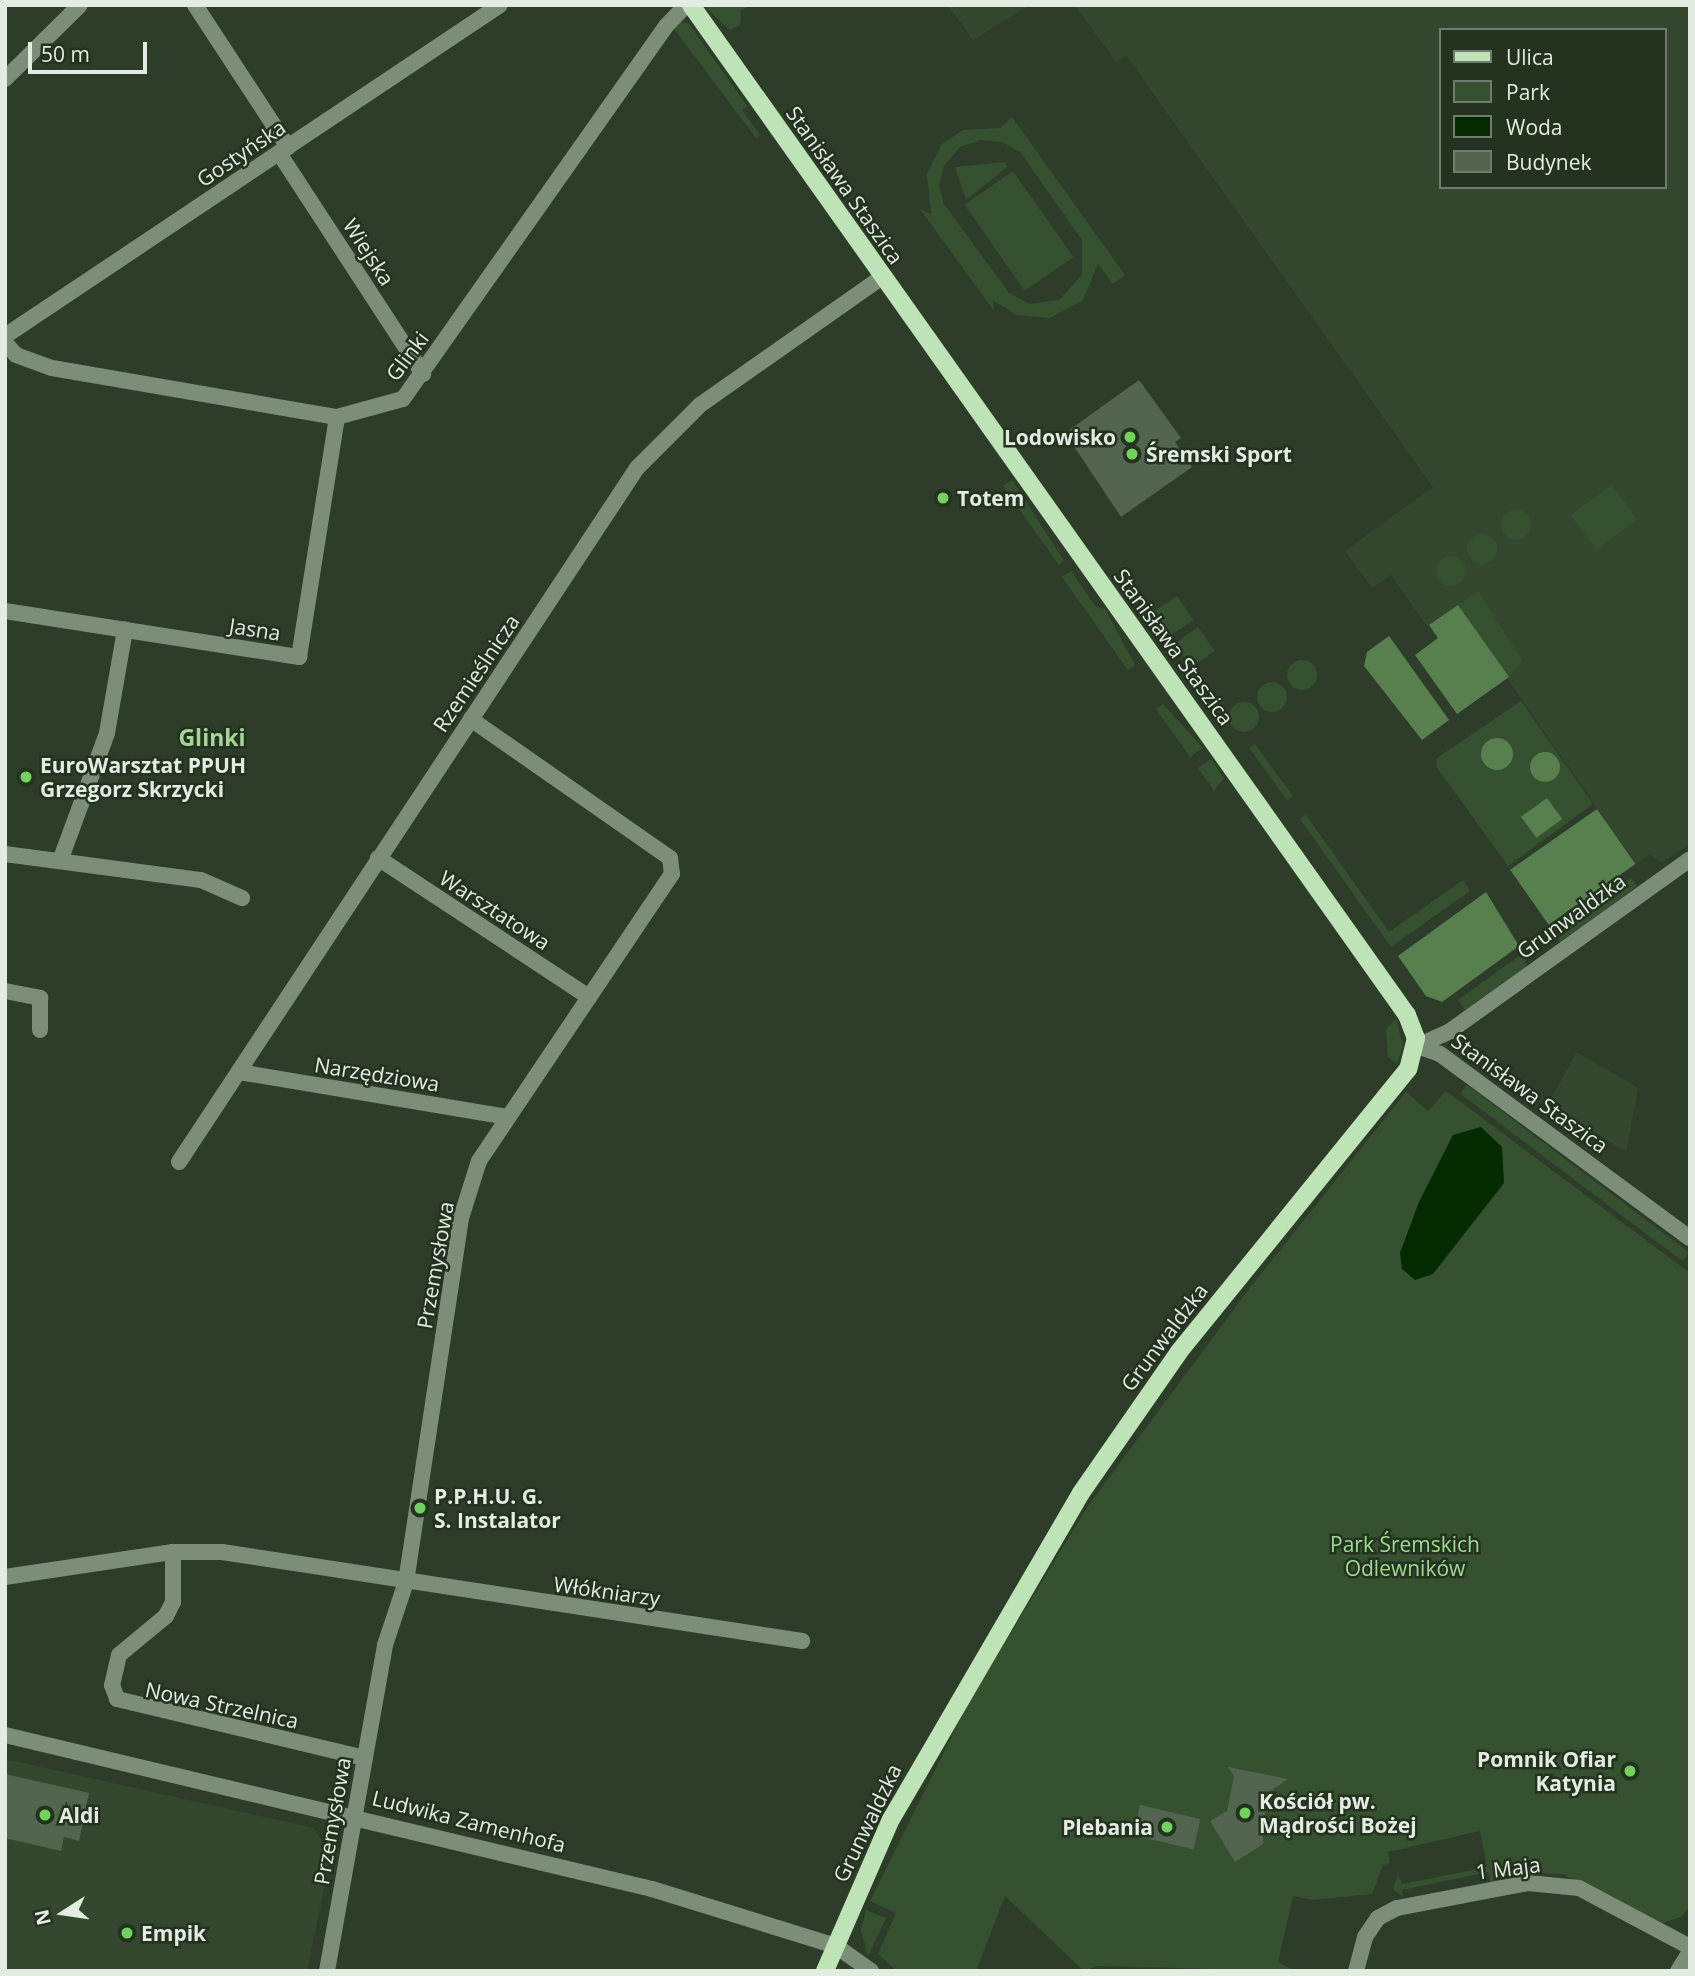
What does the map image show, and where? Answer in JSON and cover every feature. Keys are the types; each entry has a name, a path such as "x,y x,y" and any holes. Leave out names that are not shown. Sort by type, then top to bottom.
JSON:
{"main road":[{"name":"Stanisława Staszica","path":"689,5 1407,1015 1417,1046"},
{"name":"Grunwaldzka","path":"825,1971 891,1819 1081,1493 1179,1353 1408,1069 1417,1046"}],"street":[{"path":"5,79 80,5"},
{"name":"Wiejska","path":"195,5 423,374"},
{"name":"Gostyńska","path":"5,336 500,5"},
{"name":"Glinki","path":"5,343 16,355 52,368 337,417 403,398 423,374 666,26 689,5"},
{"name":"Rzemieślnicza","path":"179,1162 637,468 667,434 700,405 882,277"},
{"name":"Jasna","path":"5,611 299,657 337,417"},
{"path":"60,861 107,733 125,630"},
{"name":"Przemysłowa","path":"327,1971 385,1645 406,1582 461,1219 479,1161 589,996 666,887 672,874 670,858 471,719"},
{"path":"5,854 207,881 242,898"},
{"name":"Warsztatowa","path":"378,858 589,996"},
{"name":"Grunwaldzka","path":"1417,1046 1450,1031 1690,859"},
{"path":"5,991 40,998 40,1030"},
{"name":"Stanisława Staszica","path":"1417,1046 1440,1054 1690,1238"},
{"name":"Narzędziowa","path":"239,1072 508,1117"},
{"path":"5,1577 173,1552 222,1552 406,1582"},
{"name":"Nowa Strzelnica","path":"173,1552 173,1602 166,1616 119,1656 113,1685 125,1705 365,1758"},
{"name":"Włókniarzy","path":"406,1582 802,1641"},
{"name":"Ludwika Zamenhofa","path":"5,1735 355,1814 652,1889 836,1946"},
{"name":"1 Maja","path":"1356,1971 1365,1937 1378,1918 1397,1908 1528,1883 1579,1888 1690,1950"},
{"path":"836,1946 871,1971"},
{"path":"1678,1971 1690,1950"}],"shaded area":[{"path":"948,5 1030,5 973,40"},
{"path":"1075,5 1690,5 1690,844 1662,863 1649,855 1636,864 1457,606 1427,626 1391,575 1372,588 1345,551 1433,487 1126,55 1116,62"},
{"path":"1458,605 1509,677 1457,714 1415,655 1438,638 1429,625"},
{"path":"1389,636 1449,720 1422,740 1364,666 1367,652"},
{"path":"1497,738 1508,743 1513,754 1508,765 1497,770 1486,765 1481,754 1486,743"},
{"path":"1545,752 1551,753 1559,761 1559,773 1551,781 1545,782 1539,781 1531,773 1530,767 1531,761 1539,753"},
{"path":"1547,798 1562,819 1536,838 1521,817"},
{"path":"1597,809 1635,864 1549,925 1510,870"},
{"path":"1486,892 1519,946 1442,1002 1426,996 1398,956"},
{"path":"1577,1052 1638,1088 1626,1152 1549,1102"},
{"path":"5,1759 314,1828 331,1856 307,1971 5,1971"}],"green space":[{"path":"703,5 749,5 741,11 740,25 730,30"},
{"path":"680,21 689,24 747,106 742,110 760,135 756,138 671,25"},
{"path":"1012,117 1125,275 1113,284 1098,264 1083,300 1050,318 1016,315 993,300 994,311 920,209 931,214 927,174 942,144 963,130 1000,128","holes":["981,140 1002,142 1020,152 1082,240 1082,275 1059,300 1030,304 1009,293 944,204 939,185 944,166 960,147"]},
{"path":"1005,162 1007,167 966,200 955,167"},
{"path":"1013,171 1073,257 1025,291 965,205"},
{"path":"1012,480 1064,561 1059,565 1003,486"},
{"path":"1612,485 1637,520 1596,550 1571,515"},
{"path":"1516,510 1522,511 1530,519 1530,531 1522,539 1516,540 1510,539 1502,531 1501,525 1502,519 1510,511"},
{"path":"1482,534 1488,535 1496,543 1496,555 1488,563 1482,564 1476,563 1468,555 1467,549 1468,543 1476,535"},
{"path":"1451,556 1457,557 1465,565 1465,577 1457,585 1451,586 1445,585 1437,577 1436,571 1437,565 1445,557"},
{"path":"1071,571 1096,607 1105,609 1135,665 1128,670 1062,577"},
{"path":"1478,591 1522,660 1509,677 1458,605"},
{"path":"1177,596 1193,620 1168,637 1151,613"},
{"path":"1198,627 1215,651 1191,667 1174,644"},
{"path":"1302,660 1312,665 1317,675 1312,685 1302,690 1292,685 1287,675 1292,665"},
{"path":"1272,682 1282,687 1287,697 1282,707 1272,712 1262,707 1257,697 1262,687"},
{"path":"1521,701 1593,804 1508,866 1436,766 1437,758"},
{"path":"1244,702 1254,707 1259,717 1254,727 1244,732 1234,727 1229,717 1234,707"},
{"path":"1163,704 1203,748 1190,757 1156,709"},
{"path":"1255,744 1293,797 1288,801 1249,748"},
{"path":"1211,759 1224,778 1214,791 1198,768"},
{"path":"1306,815 1389,932 1463,880 1470,891 1391,947 1300,819"},
{"path":"1631,878 1637,886 1561,943 1555,935"},
{"path":"1526,951 1526,967 1465,1010 1458,1000"},
{"path":"1396,1019 1403,1045 1397,1064 1388,1057 1386,1029"},
{"path":"1467,1085 1689,1252 1682,1261 1460,1094"},
{"name":"Park Śremskich Odlewników","path":"1446,1091 1690,1273 1690,1906 1682,1916 1663,1923 1562,1874 1530,1873 1491,1883 1488,1872 1402,1890 1403,1897 1393,1889 1398,1874 1402,1884 1487,1867 1480,1831 1388,1852 1390,1863 1383,1865 1372,1894 1314,1900 1293,1896 1278,1962 1294,1971 1098,1966 1084,1971 1005,1896 976,1971 897,1971 878,1954 896,1913 870,1901 970,1700 1088,1506 1249,1289 1406,1092 1428,1111"},
{"path":"866,1910 886,1918 868,1956 861,1931"}],"water":[{"path":"1481,1127 1502,1147 1504,1183 1433,1274 1415,1280 1402,1269 1400,1253 1419,1202 1453,1135"}],"building":[{"name":"Śremski Sport","path":"1139,380 1181,438 1175,442 1192,467 1121,517 1065,433"},
{"name":"Kościół pw. Mądrości Bożej","path":"1228,1767 1288,1779 1269,1792 1273,1795 1263,1819 1263,1844 1235,1862 1210,1821 1227,1811 1234,1776"},
{"name":"Aldi","path":"5,1774 89,1793 79,1841 64,1837 61,1851 5,1838"},
{"name":"Plebania","path":"1140,1805 1200,1819 1193,1849 1133,1835"}],"place":[{"name":"Lodowisko","path":"1130,437"},
{"name":"Śremski Sport","path":"1132,454"},
{"name":"Totem","path":"943,498"},
{"name":"EuroWarsztat PPUH Grzegorz Skrzycki","path":"26,777"},
{"name":"P.P.H.U. G. S. Instalator","path":"420,1508"},
{"name":"Pomnik Ofiar Katynia","path":"1630,1771"},
{"name":"Kościół pw. Mądrości Bożej","path":"1245,1813"},
{"name":"Aldi","path":"45,1815"},
{"name":"Plebania","path":"1167,1827"},
{"name":"Empik","path":"127,1933"}],"district":[{"name":"Glinki","path":"212,737"}]}
